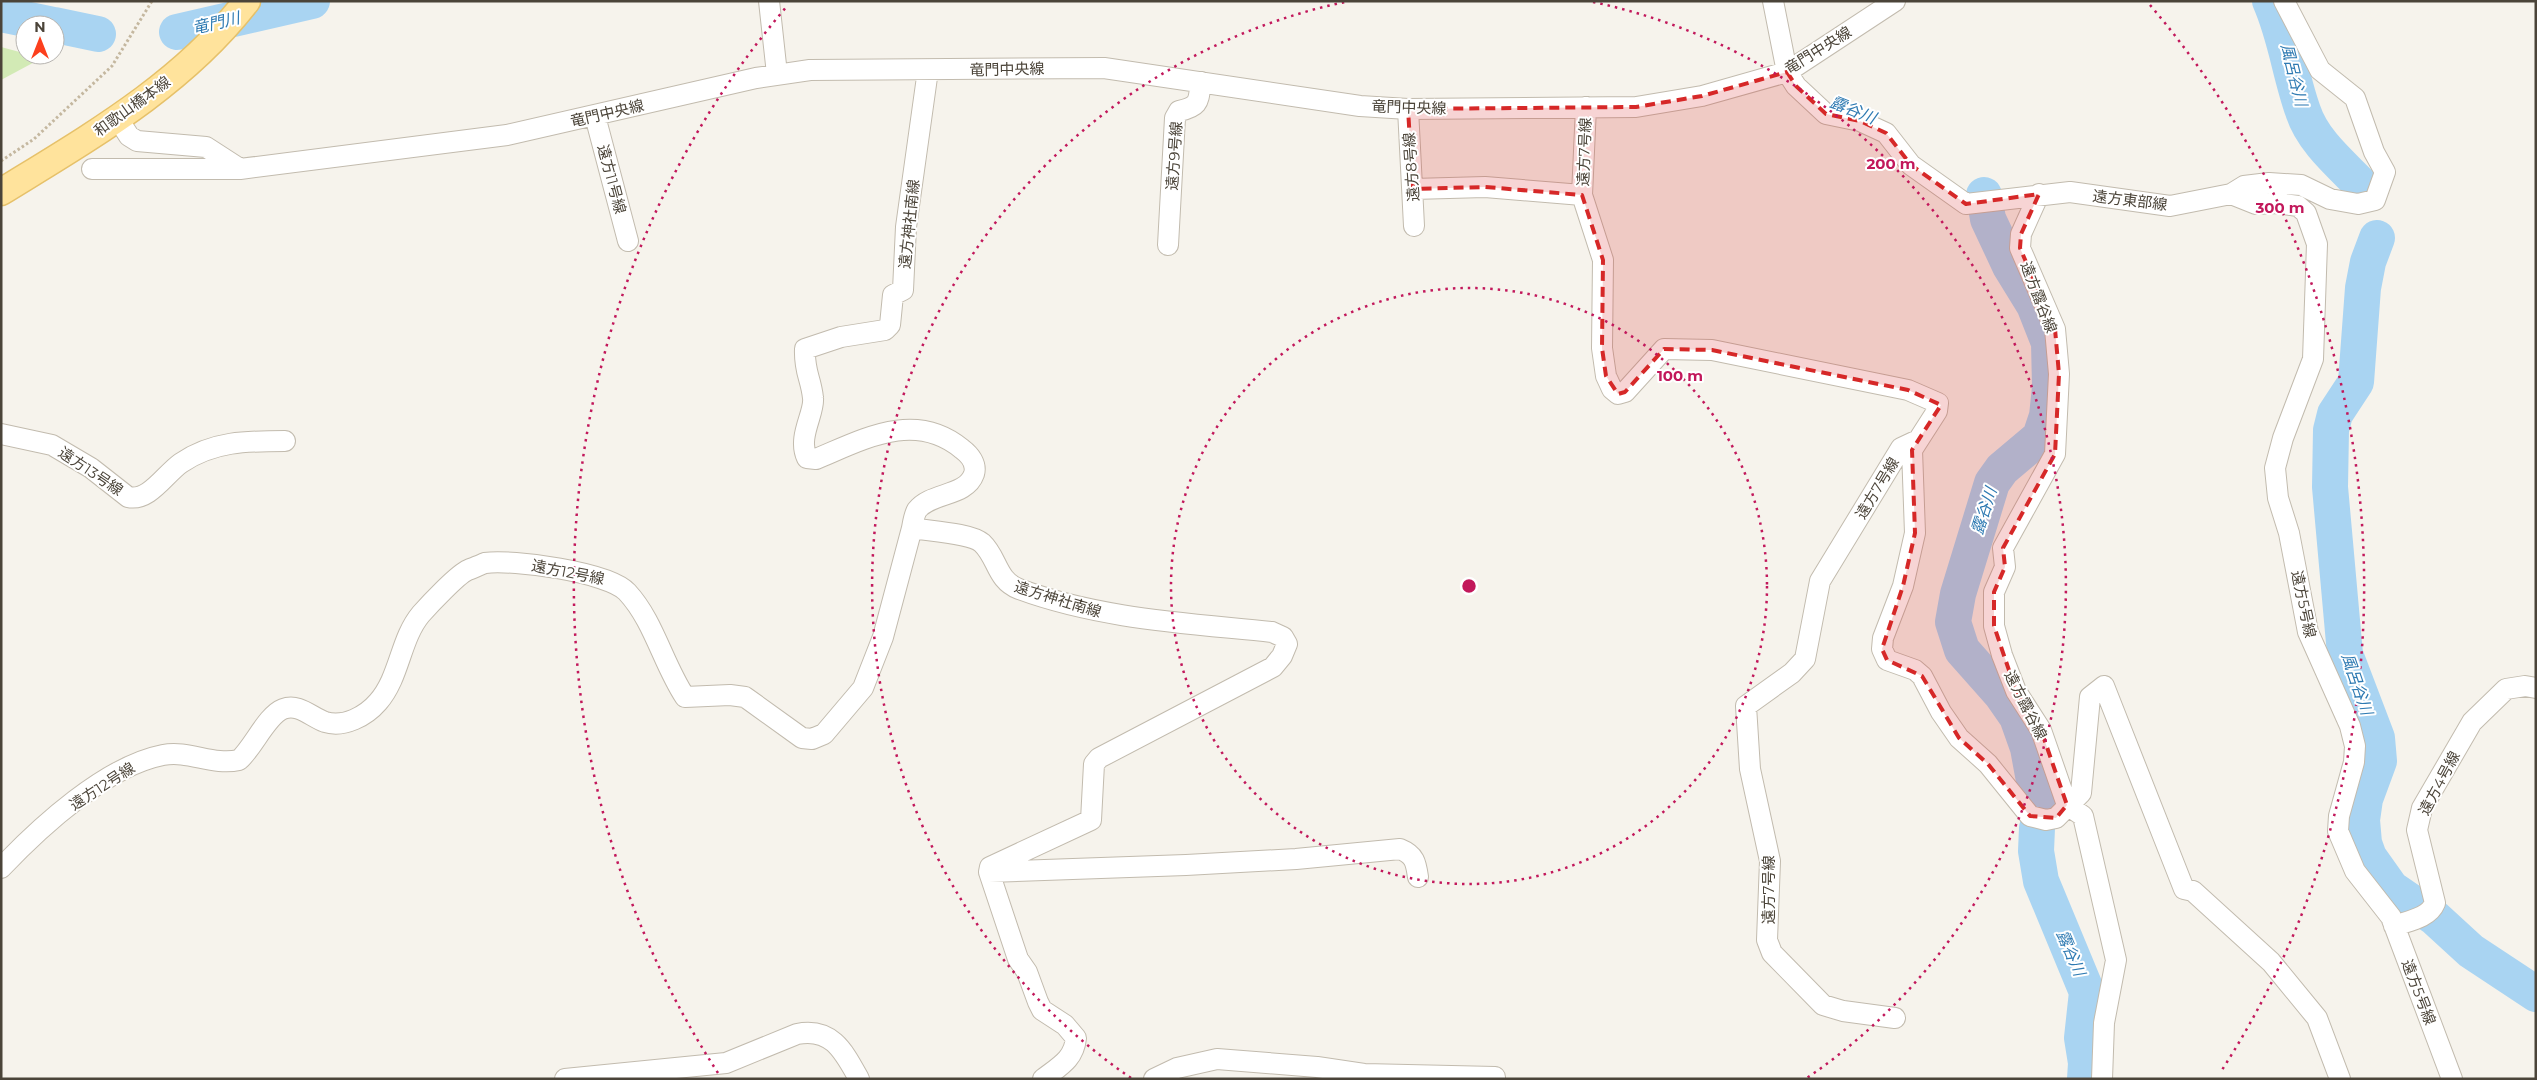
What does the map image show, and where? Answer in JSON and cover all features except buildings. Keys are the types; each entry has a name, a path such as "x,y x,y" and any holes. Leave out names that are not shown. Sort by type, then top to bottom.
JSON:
{"main road":[{"name":"和歌山橋本線","path":"1,192 118,120 150,96 196,56 247,1"}],"street":[{"path":"769,1 777,74"},
{"path":"1773,1 1787,72"},
{"name":"竜門中央線","path":"92,169 240,169 507,135 777,74 810,70 1104,68 1360,106 1408,108 1636,107 1702,96 1787,72 1894,1"},
{"name":"遠方東部線","path":"1787,72 1796,86 1826,114 1876,127 1886,133 1911,165 1966,204 2039,194 2070,192 2170,206 2231,194 2244,186 2269,183 2301,185 2330,199 2358,204 2375,200 2384,172 2374,152 2355,98 2320,70 2284,1"},
{"name":"遠方神社南線","path":"928,70 906,227 903,290 894,295 890,325 886,330 841,338 805,349 804,367 814,400 806,424 805,453 808,458 816,459 885,431 909,430 932,433 955,443 974,461 974,474 966,485 923,505 916,511 912,528 967,537 981,543 1006,583 1054,600 1108,614 1272,632 1283,637 1288,644 1282,656 1273,667 1099,758 1094,764 1091,820 990,867 989,872"},
{"name":"遠方9号線","path":"1168,244 1174,118 1179,111 1194,107 1198,102 1201,82"},
{"name":"遠方7号線","path":"1586,106 1582,195 1603,260 1602,348 1606,376 1612,389 1618,394 1625,392 1664,349 1712,350 1829,373 1928,397 1938,403 1937,411 1918,440 1901,448 1820,581 1805,659 1792,673 1746,706 1750,769 1770,861 1767,940 1772,953 1823,1004 1843,1011 1895,1018"},
{"name":"遠方8号線","path":"1408,108 1414,226"},
{"name":"遠方11号線","path":"595,116 628,241"},
{"path":"118,120 129,136 137,141 206,147 240,169"},
{"path":"1413,189 1485,187 1582,195"},
{"name":"遠方露谷線","path":"2039,194 2021,234 2020,248 2054,329 2059,374 2055,454 2003,548 2005,567 1994,592 1994,626 2002,656 2016,690 2040,730 2067,805 2083,816 2116,960 2104,1023 2102,1079"},
{"name":"遠方5号線","path":"2231,194 2256,204 2276,203 2298,206 2306,213 2311,222 2317,244 2313,359 2283,438 2275,468 2278,498 2289,533 2308,632 2350,726 2355,746 2354,762 2339,816 2338,832 2355,870 2390,917 2452,1079"},
{"name":"遠方13号線","path":"1,434 52,445 91,468 128,497 135,499 145,496 174,467 191,456 216,445 285,441"},
{"path":"1918,440 1912,450 1915,533 1903,586 1883,638 1882,648 1887,660 1915,670 1922,676 1940,712 1959,738 1988,764 2030,816 2046,820 2056,818 2081,793 2090,697 2104,686 2184,889 2193,891 2271,962 2317,1018 2340,1079"},
{"name":"遠方12号線","path":"1,868 51,821 98,785 138,762 164,755 180,755 217,762 239,760 276,713 288,708 298,708 325,722 353,721 378,702 396,671 410,634 420,615 465,571 486,564 536,564 611,580 625,589 640,606 685,697 730,695 745,698 802,738 812,739 824,734 863,688 883,637 912,528"},
{"name":"遠方4号線","path":"2394,926 2428,912 2435,897 2417,830 2422,808 2472,722 2506,689 2526,686 2536,688"},
{"path":"1044,1079 1065,1063 1075,1050 1076,1038 1066,1025 1042,1010 1027,972 1018,958 989,872 1196,864 1400,849 1410,853 1416,860 1418,878"},
{"path":"565,1079 726,1063 797,1034 808,1032 826,1035 838,1044 859,1079"},
{"path":"1154,1079 1177,1068 1216,1059 1317,1067 1364,1074 1495,1077"}],"path":[{"path":"1,161 34,139 112,66 152,1"}],"highlighted area":[{"path":"1787,72 1796,86 1826,114 1860,121 1886,133 1911,165 1966,204 2039,194 2021,234 2020,248 2055,329 2059,374 2055,454 2003,548 2005,567 1994,592 1994,626 2016,691 2041,730 2067,805 2056,818 2030,816 1988,764 1959,738 1922,676 1887,660 1882,649 1903,586 1915,533 1912,450 1941,405 1908,390 1712,350 1664,349 1625,392 1618,394 1606,376 1602,348 1603,260 1582,195 1485,187 1413,189 1408,109 1636,107 1702,96"}],"green space":[{"path":"1,47 15,51 15,65 29,65 1,80"}],"waterway":[{"name":"竜門川","path":"177,32 312,1"},
{"name":"風呂谷川","path":"2270,1 2308,122 2321,143 2364,188"},
{"name":"竜門川","path":"1,14 15,17"},
{"name":"竜門川","path":"65,27 98,34"},
{"name":"露谷川","path":"1984,195 1988,219 2010,266 2034,305 2049,343 2050,387 2047,416 2040,437 2002,469 1992,483 1958,594 1953,622 1962,650 2001,694 2017,717 2028,748 2039,808"},
{"name":"風呂谷川","path":"2377,238 2368,262 2363,288 2356,382 2335,414 2331,430 2330,487 2345,654 2377,738 2379,761 2365,799 2362,820 2364,843 2369,857 2391,888 2435,918 2471,951 2536,994"},
{"name":"露谷川","path":"2037,828 2036,851 2041,881 2087,992 2082,1038 2086,1063 2085,1079"}]}
